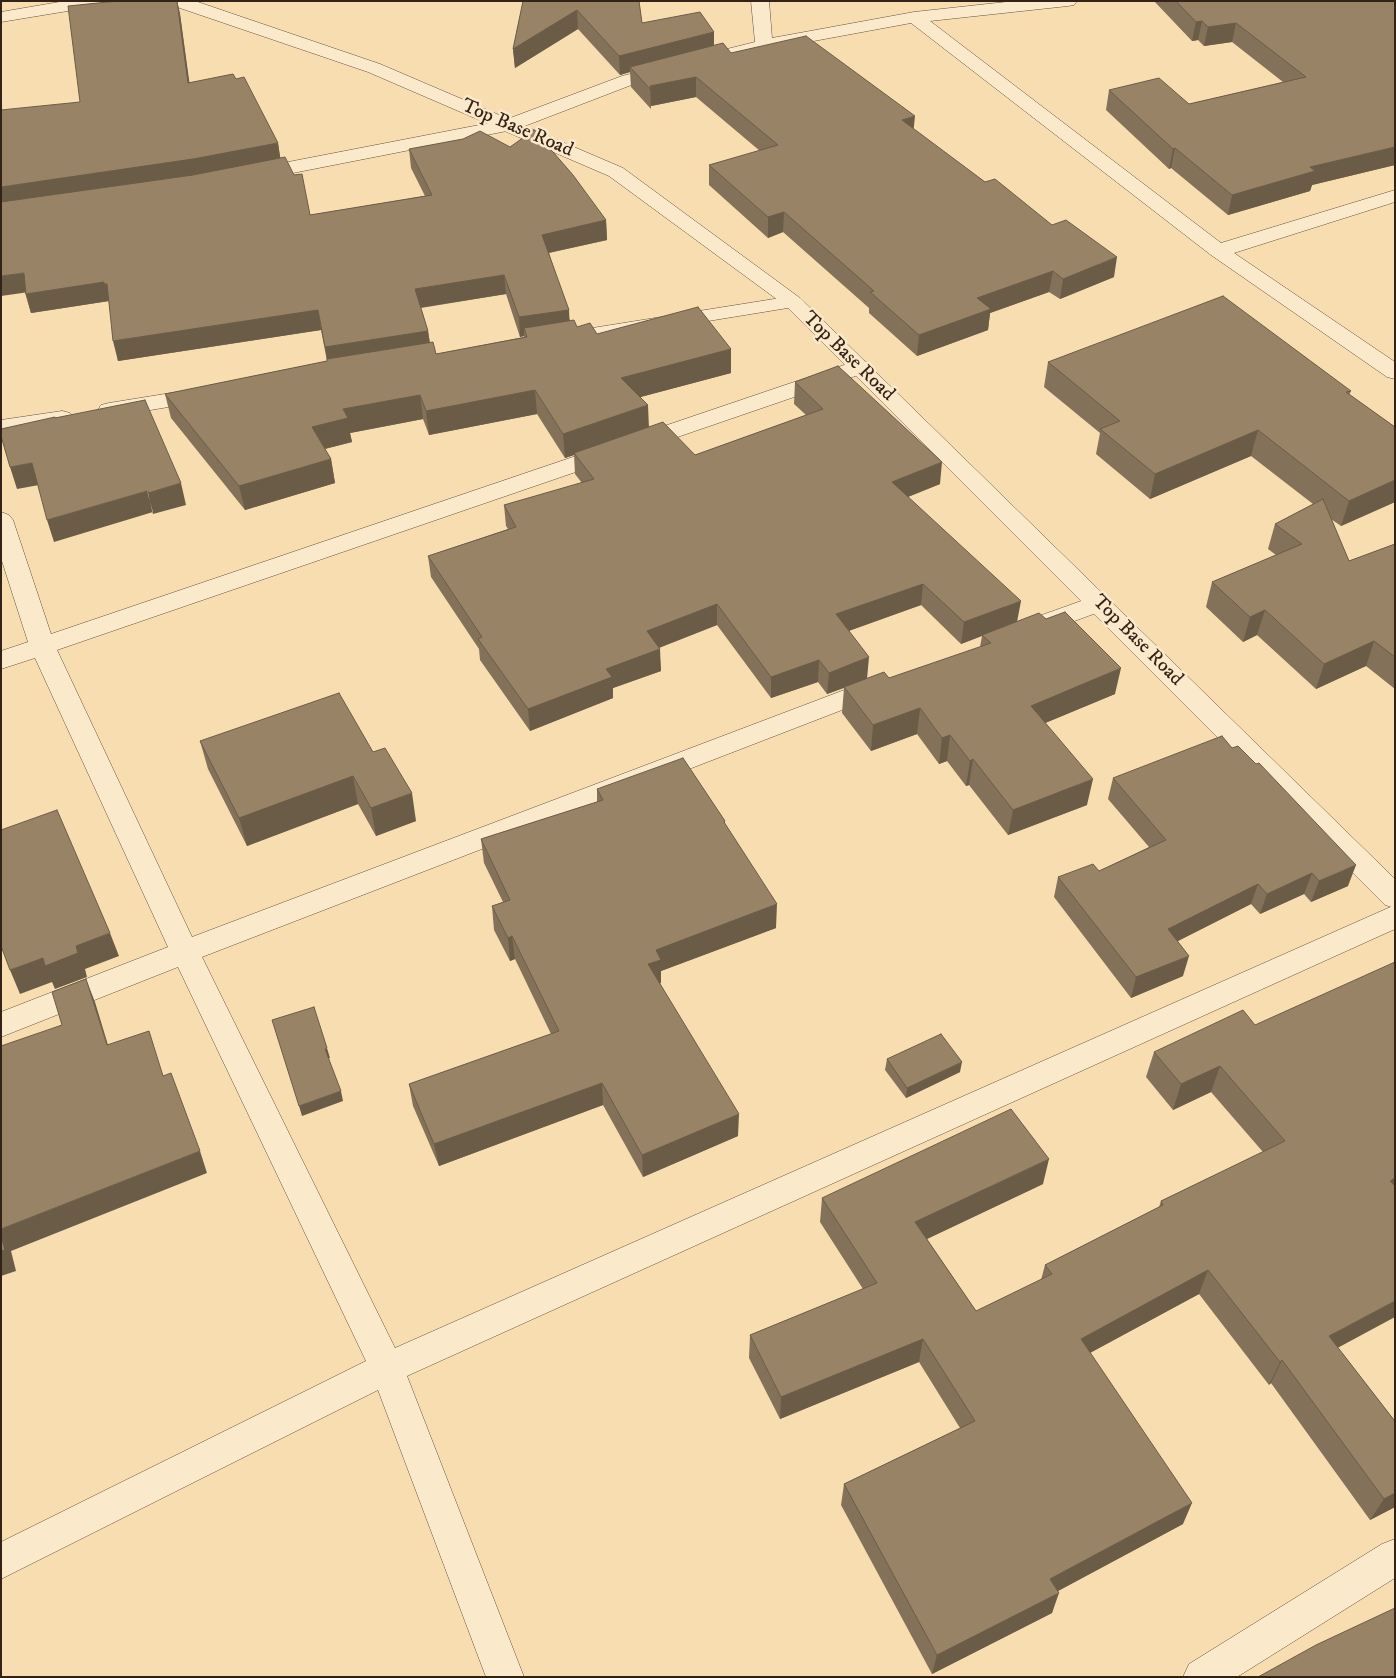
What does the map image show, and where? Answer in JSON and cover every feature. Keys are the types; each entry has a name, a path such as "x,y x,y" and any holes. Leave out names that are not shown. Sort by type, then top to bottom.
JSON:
{"street":[{"path":"1,17 98,1"},
{"name":"Top Base Road","path":"177,1 374,68 616,172 793,302 1395,897"},
{"path":"760,1 764,45"},
{"path":"701,61 764,45 914,17 1068,1"},
{"path":"914,17 1218,251 1395,372"},
{"path":"236,178 510,125 628,80 682,66"},
{"path":"1218,251 1395,196"},
{"path":"539,342 793,302"},
{"path":"1,660 859,367"},
{"path":"1,427 226,392"},
{"path":"1,520 42,646 185,952 387,1368 505,1677"},
{"path":"1014,635 1098,603"},
{"path":"1,1025 185,952 902,678"},
{"path":"1,1561 387,1368 1395,916"},
{"path":"1202,1677 1395,1557"}],"building":[{"path":"118,1 177,1 188,83 233,74 236,79 244,77 278,143 193,159 1,187 1,110 80,102 68,6"},
{"path":"523,1 639,1 642,23 700,12 714,32 619,56 577,10 513,49"},
{"path":"1176,1 1395,1 1395,147 1310,167 1315,171 1232,195 1175,148 1173,149 1109,90 1159,78 1189,104 1306,77 1236,23 1208,27 1202,21 1196,22"},
{"path":"806,36 915,116 902,120 985,182 995,179 1052,225 1066,220 1117,257 1063,279 1053,271 977,298 991,309 919,335 870,292 874,291 784,212 768,217 709,165 778,145 696,77 650,86 651,90 630,67 723,43 731,53"},
{"path":"534,130 573,175 606,220 542,235 569,310 519,317 504,275 415,289 428,331 325,347 318,310 113,341 107,284 104,284 104,282 26,294 24,273 1,276 1,202 193,175 285,157 294,175 302,174 310,215 432,195 409,149 463,139 480,131 510,147"},
{"path":"1223,296 1351,391 1346,392 1395,427 1395,480 1349,501 1258,430 1155,474 1100,429 1120,421 1048,362"},
{"path":"698,307 731,349 621,378 648,405 563,434 535,390 426,411 420,395 343,409 348,418 312,427 331,459 239,486 165,394 327,361 327,359 433,342 436,354 527,337 524,328 574,320 577,327 590,323 597,334"},
{"path":"838,366 942,462 892,482 1021,601 964,622 923,584 836,614 869,657 829,673 819,660 771,677 717,604 647,631 660,649 606,669 612,677 528,709 478,639 482,637 428,556 516,527 504,505 594,479 574,453 663,422 695,455 823,409 795,382"},
{"path":"145,400 181,483 47,520 32,463 10,467 1,436 1,429"},
{"path":"1323,499 1349,561 1395,544 1395,657 1374,641 1324,664 1265,610 1250,617 1212,582 1302,544 1275,524"},
{"path":"1065,612 1121,668 1031,706 1093,779 1013,810 973,759 970,761 950,735 942,738 920,708 873,725 844,687 884,672 889,678 991,643 982,635 1039,613 1046,619"},
{"path":"339,693 373,752 385,748 412,793 371,808 353,776 239,818 200,741"},
{"path":"1222,736 1232,748 1238,746 1256,764 1259,763 1356,865 1319,881 1312,873 1267,894 1258,884 1168,929 1189,956 1136,977 1058,877 1093,864 1099,871 1166,840 1113,778"},
{"path":"683,758 777,904 656,950 661,960 648,964 739,1114 642,1155 602,1083 434,1144 409,1084 559,1031 512,936 508,938 492,906 510,900 481,839 603,800 597,789"},
{"path":"57,810 110,933 76,946 78,953 45,966 43,958 10,970 1,946 1,830"},
{"path":"1395,962 1395,1178 1390,1181 1395,1186 1395,1301 1329,1336 1395,1419 1395,1493 1384,1499 1282,1360 1280,1362 1208,1270 1081,1339 1192,1503 1050,1579 1059,1593 937,1655 844,1484 975,1421 923,1339 781,1397 750,1335 877,1283 822,1198 1011,1109 1049,1159 915,1222 976,1311 1052,1274 1045,1265 1163,1205 1161,1201 1285,1141 1220,1066 1181,1084 1154,1052 1243,1010 1255,1025"},
{"path":"86,979 107,1045 149,1031 163,1076 171,1073 200,1151 1,1229 1,1046 62,1025 52,992"},
{"path":"314,1007 327,1048 325,1049 341,1091 299,1106 272,1020"},
{"path":"941,1034 962,1062 907,1088 887,1059"},
{"path":"1,1236 5,1250 1,1251"},
{"path":"1395,1608 1395,1677 1258,1677 1316,1645"}]}
